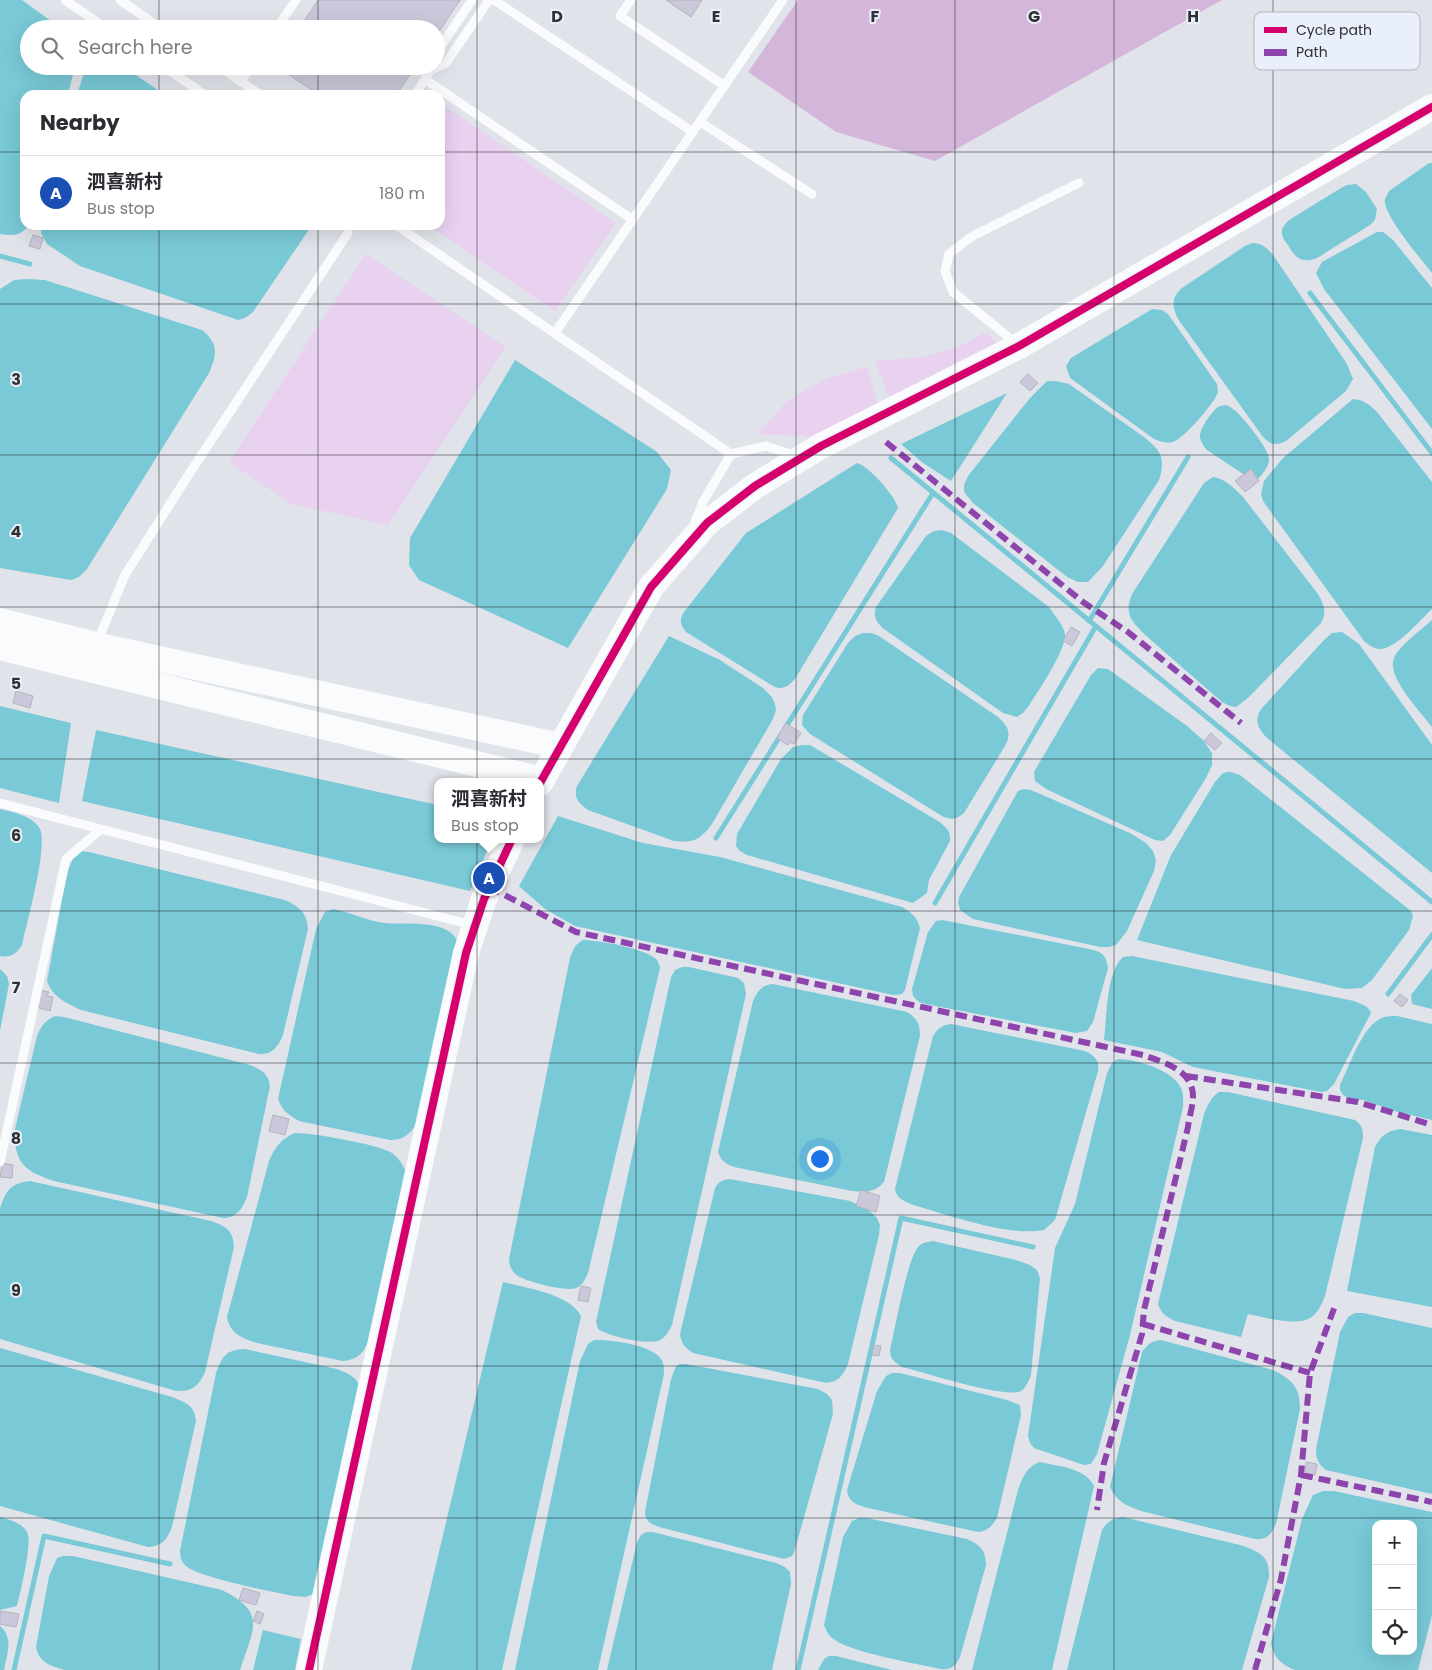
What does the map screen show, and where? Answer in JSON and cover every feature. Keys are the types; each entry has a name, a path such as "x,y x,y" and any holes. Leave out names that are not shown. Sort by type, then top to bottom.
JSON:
{"street":[{"path":"543,778 650,587 714,518 755,486 821,446 1019,346 1432,107"},
{"path":"0,621 96,645 561,746"},
{"path":"0,647 525,778"},
{"path":"309,1670 466,953 484,899 510,843"}],"lane":[{"path":"65,0 95,20"},
{"path":"120,0 149,20"},
{"path":"282,20 296,0"},
{"path":"445,40 472,0"},
{"path":"445,63 489,0"},
{"path":"494,0 693,132"},
{"path":"631,0 620,16 725,86"},
{"path":"556,333 783,0"},
{"path":"176,75 198,90"},
{"path":"231,75 253,90"},
{"path":"241,82 245,75"},
{"path":"419,90 429,75"},
{"path":"426,80 441,90"},
{"path":"445,93 633,220"},
{"path":"700,122 812,194"},
{"path":"1019,346 953,292 945,271 949,254 971,237 1079,183"},
{"path":"403,230 731,454"},
{"path":"96,645 125,575 191,471 348,233"},
{"path":"684,549 703,502 731,454 766,446 802,457"},
{"path":"0,803 475,926"},
{"path":"0,1162 66,859 101,829"}],"shaded area":[{"path":"798,0 1222,0 935,161 836,132 748,72"},
{"path":"445,106 616,223 555,311 435,230 445,230"},
{"path":"366,254 506,347 388,525 292,504 229,462"},
{"path":"986,332 998,344 890,399 875,361 924,357 963,345"},
{"path":"867,367 878,405 820,437 758,434 787,401 828,378"}],"water":[{"path":"0,0 22,0 50,20 20,20 20,75 73,75 69,90 20,90 20,230 24,230 13,235 0,234"},
{"path":"83,75 136,75 158,90 79,90"},
{"path":"1429,163 1432,163 1432,273 1396,226 1386,206 1385,199 1389,191"},
{"path":"1356,184 1366,192 1377,209 1375,220 1317,258 1303,260 1296,256 1283,236 1282,230 1286,223 1341,188"},
{"path":"41,230 309,230 253,312 245,318 238,320 80,266 47,244"},
{"path":"1377,232 1383,232 1393,240 1432,288 1432,429 1324,289 1316,273 1322,262"},
{"path":"1252,243 1264,246 1273,255 1347,364 1353,379 1346,391 1286,441 1279,444 1271,443 1263,437 1178,319 1174,306 1174,299 1182,288"},
{"path":"14,280 45,280 202,330 208,335 215,350 214,360 209,373 87,569 79,577 71,580 0,568 0,289"},
{"path":"1152,309 1162,310 1168,314 1217,384 1218,392 1216,397 1205,412 1191,428 1170,443 1154,439 1070,378 1066,366 1071,358"},
{"path":"515,360 657,452 671,470 667,489 568,648 419,580 409,565 410,538"},
{"path":"1047,381 1069,384 1144,437 1158,451 1162,460 1159,480 1103,566 1088,582 1078,582 1067,577 973,503 964,492 964,485 968,476 1030,398"},
{"path":"1007,393 951,481 923,463 901,444"},
{"path":"1353,399 1366,403 1377,412 1432,482 1432,609 1399,640 1385,648 1378,649 1364,641 1263,501 1261,494 1264,481 1283,458"},
{"path":"1226,405 1237,412 1248,425 1261,441 1268,455 1268,465 1257,480 1249,478 1207,450 1201,441 1200,435 1207,420 1218,407"},
{"path":"857,463 868,470 881,483 898,508 795,679 788,686 783,688 773,686 686,632 681,622 684,612 746,533"},
{"path":"1213,477 1226,482 1243,497 1318,594 1324,608 1321,623 1248,698 1236,707 1222,702 1144,634 1132,620 1129,612 1132,594 1204,483"},
{"path":"942,530 951,533 1049,607 1064,630 1064,641 1057,660 1028,707 1017,717 1003,713 884,629 876,619 876,607 926,536 934,531"},
{"path":"1432,620 1432,727 1406,694 1395,675 1393,666 1394,658 1401,648"},
{"path":"1342,632 1359,644 1432,745 1432,873 1267,738 1258,724 1257,721 1261,709 1324,640 1332,633"},
{"path":"863,633 879,636 998,717 1008,730 1005,746 964,813 958,817 951,819 942,816 810,734 802,725 803,715 848,643 855,636"},
{"path":"669,636 720,660 763,688 772,697 776,710 773,719 712,824 704,834 692,841 674,841 588,810 576,797 577,786"},
{"path":"1098,668 1108,669 1187,726 1203,740 1212,753 1212,765 1206,778 1170,835 1163,841 1155,840 1046,789 1035,781 1034,772 1091,675"},
{"path":"0,706 71,723 59,803 0,788"},
{"path":"96,730 434,804 434,843 490,843 470,891 82,801"},
{"path":"810,745 946,827 950,834 950,841 929,880 927,893 913,903 747,855 740,851 736,846 737,834 781,759 793,747"},
{"path":"1226,772 1240,775 1411,911 1413,916 1409,930 1372,980 1362,988 1345,989 1137,940 1171,855 1215,782"},
{"path":"1024,789 1031,790 1130,833 1146,843 1153,851 1156,860 1154,871 1127,931 1116,945 1100,947 973,919 960,910 959,897 1018,791"},
{"path":"0,809 22,815 33,821 40,829 42,838 39,868 22,945 10,956 0,956"},
{"path":"558,816 643,843 720,857 902,907 914,916 920,928 905,990 902,994 893,995 575,926 545,909 519,886"},
{"path":"80,851 285,900 302,911 308,929 283,1035 271,1052 259,1054 81,1010 65,1002 52,991 47,981 67,872 75,854"},
{"path":"333,909 378,922 432,925 449,931 455,937 460,948 415,1126 407,1135 398,1139 390,1140 299,1121 286,1112 278,1099 316,929 325,912"},
{"path":"942,920 1089,949 1103,954 1108,968 1093,1022 1087,1031 1076,1033 919,1002 913,996 912,989 928,932 936,921"},
{"path":"583,940 611,943 644,952 657,960 660,968 588,1273 584,1282 578,1287 564,1289 518,1276 511,1269 509,1259 570,958 576,945"},
{"path":"1132,956 1354,1001 1367,1007 1371,1013 1334,1084 1327,1091 1321,1092 1193,1067 1162,1052 1104,1040 1108,996 1113,973 1123,957"},
{"path":"682,967 738,978 744,983 746,994 672,1325 666,1336 655,1342 647,1342 603,1332 598,1329 596,1322 671,977 675,970"},
{"path":"1432,968 1432,1009 1412,1004 1411,995"},
{"path":"0,969 7,976 9,984 0,1031"},
{"path":"773,984 907,1012 917,1022 920,1036 884,1182 873,1190 852,1191 734,1167 724,1162 719,1155 718,1152 753,1001 760,989"},
{"path":"55,1016 250,1065 264,1072 270,1086 247,1197 235,1215 223,1218 54,1181 36,1174 24,1165 17,1153 14,1133 37,1036 43,1024"},
{"path":"1387,1016 1397,1016 1432,1024 1432,1120 1394,1111 1364,1100 1348,1098 1340,1090 1340,1085 1351,1059 1366,1032 1380,1019"},
{"path":"951,1024 1085,1051 1094,1056 1097,1061 1098,1071 1055,1220 1044,1230 1013,1230 978,1224 913,1205 897,1195 895,1189 933,1036 940,1027"},
{"path":"1118,1059 1144,1063 1170,1076 1182,1090 1183,1107 1130,1335 1097,1454 1091,1464 1084,1465 1034,1448 1028,1436 1055,1248 1075,1204 1107,1073 1112,1063"},
{"path":"1219,1092 1228,1092 1355,1120 1361,1126 1363,1132 1325,1296 1319,1309 1313,1316 1300,1321 1282,1321 1248,1314 1241,1337 1175,1321 1163,1313 1158,1304 1204,1114 1211,1099"},
{"path":"1400,1129 1432,1135 1432,1307 1347,1291 1375,1147 1384,1135"},
{"path":"295,1133 373,1146 392,1153 397,1157 406,1172 370,1337 361,1354 349,1360 343,1361 257,1343 238,1335 231,1328 227,1317 269,1161 279,1144"},
{"path":"730,1179 850,1201 870,1211 877,1218 880,1225 879,1235 848,1364 842,1375 834,1381 826,1383 693,1353 682,1343 680,1334 715,1188 721,1181"},
{"path":"30,1181 211,1221 225,1227 230,1232 234,1247 205,1372 194,1387 176,1391 0,1339 0,1209 4,1197 13,1186"},
{"path":"933,1241 1016,1260 1030,1265 1037,1270 1040,1278 1031,1375 1026,1386 1021,1391 999,1391 963,1384 902,1367 892,1358 890,1350 910,1264 919,1246"},
{"path":"503,1282 558,1297 575,1308 581,1316 502,1670 411,1670"},
{"path":"1355,1313 1363,1313 1432,1328 1432,1494 1326,1470 1318,1461 1316,1449 1340,1332 1348,1317"},
{"path":"594,1340 620,1342 649,1350 661,1359 664,1372 598,1670 515,1670 580,1361 588,1344"},
{"path":"1161,1340 1273,1370 1294,1385 1300,1401 1300,1409 1276,1524 1266,1538 1255,1539 1141,1511 1122,1502 1112,1492 1110,1487 1142,1352 1150,1343"},
{"path":"0,1348 172,1397 191,1408 196,1421 172,1527 163,1542 148,1547 0,1506"},
{"path":"245,1349 337,1369 354,1378 360,1387 313,1594 306,1597 253,1588 203,1574 185,1565 181,1557 180,1551 216,1373 223,1358 229,1352"},
{"path":"680,1364 818,1389 827,1394 832,1400 833,1414 792,1556 784,1559 659,1527 647,1520 645,1512 671,1379 676,1366"},
{"path":"892,1373 900,1373 1020,1405 1021,1415 997,1518 987,1529 978,1532 868,1508 857,1504 849,1497 847,1490 877,1391 886,1376"},
{"path":"1040,1462 1070,1469 1085,1475 1094,1486 1052,1670 972,1670 1018,1490 1028,1470"},
{"path":"1323,1491 1334,1491 1432,1512 1432,1615 1418,1670 1295,1670 1286,1666 1276,1656 1271,1643 1302,1519 1313,1495"},
{"path":"0,1517 22,1526 27,1532 28,1546 17,1606 0,1610"},
{"path":"1123,1517 1244,1546 1260,1554 1266,1560 1269,1577 1242,1670 1067,1670 1102,1530 1111,1520"},
{"path":"859,1518 867,1518 967,1539 979,1546 985,1555 986,1565 960,1657 953,1667 941,1669 867,1653 840,1643 828,1634 824,1625 843,1537 852,1521"},
{"path":"646,1532 653,1532 776,1563 785,1567 790,1572 791,1584 772,1670 607,1670 637,1542 641,1535"},
{"path":"73,1556 222,1590 237,1598 246,1606 253,1623 252,1633 240,1670 65,1670 46,1663 40,1657 36,1647 49,1576 57,1558"},
{"path":"0,1626 8,1641 8,1652 4,1670 0,1670"},
{"path":"263,1630 301,1639 295,1670 253,1670"},
{"path":"829,1656 836,1656 892,1670 818,1670 824,1659"}],"building":[{"path":"318,0 460,0 445,22 445,20 305,20"},
{"path":"666,0 702,0 691,17"},
{"path":"289,75 410,75 399,90 312,90"},
{"path":"33,235 43,238 40,249 29,246"},
{"path":"1028,374 1038,383 1030,391 1020,382"},
{"path":"1251,469 1259,481 1245,492 1235,481"},
{"path":"1071,627 1080,632 1072,646 1063,641"},
{"path":"16,691 33,696 30,708 13,703"},
{"path":"786,723 801,733 794,744 790,742 788,745 777,738"},
{"path":"1211,733 1222,743 1215,750 1204,741"},
{"path":"40,990 49,992 47,996 53,997 50,1011 36,1007"},
{"path":"1400,994 1408,1000 1402,1007 1394,1001"},
{"path":"273,1115 289,1119 285,1135 269,1131"},
{"path":"2,1163 13,1165 12,1178 0,1177"},
{"path":"861,1190 880,1196 876,1212 856,1206"},
{"path":"581,1286 591,1288 588,1302 578,1300"},
{"path":"874,1345 881,1346 879,1356 872,1355"},
{"path":"1306,1462 1317,1464 1315,1475 1305,1473"},
{"path":"243,1588 260,1593 256,1605 239,1600"},
{"path":"0,1611 19,1614 16,1627 0,1624"},
{"path":"257,1611 264,1614 260,1624 253,1621"}],"waterway":[{"path":"0,256 30,264"},
{"path":"1310,293 1432,453"},
{"path":"1089,621 1188,457"},
{"path":"891,458 1432,902"},
{"path":"716,838 933,493"},
{"path":"935,903 1096,626"},
{"path":"1388,994 1432,935"},
{"path":"798,1670 901,1218 1033,1247"},
{"path":"14,1670 44,1536 170,1564"}],"marked path":[{"path":"886,442 1083,602 1128,632 1241,723"},
{"path":"489,887 576,932 1143,1055 1169,1065 1184,1075 1189,1081 1193,1100 1188,1127 1144,1310 1142,1334 1104,1463 1097,1510"},
{"path":"1186,1076 1358,1102 1432,1125"},
{"path":"1255,1670 1281,1579 1301,1475 1310,1373 1335,1306"},
{"path":"1143,1324 1310,1373"},
{"path":"1301,1475 1432,1502"}],"cycle path":[{"path":"543,778 651,587 707,523 755,486 821,446 1019,346 1432,107"},
{"path":"309,1670 466,953 484,899 510,843"}],"place":[{"name":"泗喜新村","path":"489,878"}]}
